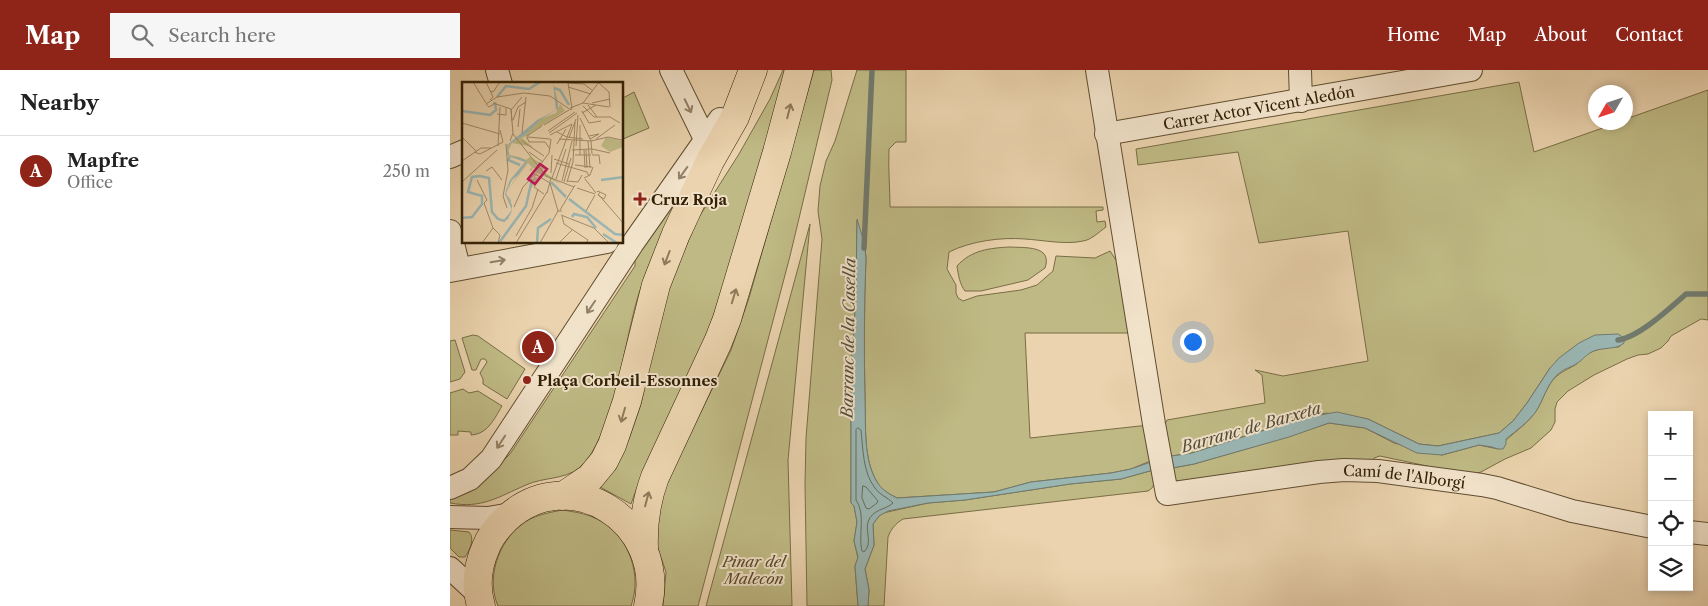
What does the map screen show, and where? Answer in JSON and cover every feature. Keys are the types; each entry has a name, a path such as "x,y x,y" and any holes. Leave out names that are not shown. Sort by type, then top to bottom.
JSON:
{"main road":[{"path":"687,214 710,161 735,116 753,70"},
{"path":"563,496 590,478 604,460 612,445 627,401 656,285 676,234 736,137 772,70"},
{"path":"644,548 644,516 648,494 727,319 780,144 800,70"},
{"path":"480,600 478,576 481,558 498,526 511,514 536,501 563,496 583,498 602,505 619,516 633,530 644,548 650,569 651,591 648,606"}],"street":[{"path":"671,70 706,141"},
{"path":"450,488 470,479 491,458 628,243 706,141 724,114 740,70"},
{"path":"1097,70 1108,143"},
{"path":"1300,70 1301,101"},
{"name":"Carrer Actor Vicent Aledón","path":"1108,143 1301,101 1472,70"},
{"name":"Camí de l'Alborgí","path":"1108,143 1167,494 1319,472 1344,470 1378,471 1497,488 1572,511 1648,526"},
{"path":"450,157 462,152"},
{"path":"450,231 454,270 547,247 583,244"},
{"path":"450,517 488,518 511,514"},
{"path":"1693,532 1708,534"},
{"path":"450,568 480,600"}],"green space":[{"path":"783,70 792,70 708,333 639,482 631,504 600,487 616,465 629,439 641,404 666,291 699,217 739,154 770,99"},
{"path":"814,70 831,70 832,80 790,256 698,606 663,606 666,572 654,537 655,507 731,350 749,298"},
{"path":"857,70 906,70 906,142 896,142 889,149 890,207 1103,207 1103,210 1096,211 1097,222 1105,221 1106,227 1086,240 1062,242 1006,239 976,243 949,252 947,269 956,285 958,298 963,301 977,296 1021,290 1037,285 1053,271 1056,256 1095,258 1110,251 1118,263 1128,333 1025,333 1030,438 1149,425 1155,459 1131,469 1031,482 994,492 897,498 886,492 877,482 867,453 864,347 866,258 857,221 856,296 851,369 851,502 854,506 857,522 854,541 858,558 855,566 858,606 807,606 806,438 822,239 818,211 820,186 826,161 835,141"},
{"path":"1519,82 1534,152 1597,130 1633,130 1633,117 1708,90 1708,320 1701,319 1671,336 1661,348 1648,354 1627,359 1594,375 1568,391 1557,402 1555,422 1551,430 1531,448 1475,474 1441,472 1427,466 1380,456 1374,458 1375,466 1176,482 1167,469 1194,464 1329,423 1365,428 1394,443 1442,455 1479,445 1498,449 1534,414 1555,377 1576,364 1590,352 1550,368 1513,421 1499,433 1438,446 1419,444 1368,419 1326,413 1286,423 1192,453 1165,457 1164,426 1167,420 1265,403 1262,375 1255,370 1283,376 1368,361 1348,231 1259,243 1238,152 1138,165 1136,149","holes":["1624,339 1619,347 1594,351"]},
{"path":"634,92 649,128 624,139 624,97"},
{"path":"676,193 681,196 664,230 640,290 610,411 591,454 579,468 567,475 533,482 490,501 471,504 450,503 450,496 500,464 510,454 635,266 635,258"},
{"name":"Pinar del Malecón","path":"810,224 788,460 792,606 706,606"},
{"path":"1010,247 1036,249 1041,252 1045,255 1045,268 1028,280 981,291 965,291 963,289 957,266 962,261 968,256 981,251"},
{"path":"473,335 478,336 525,369 507,399 483,384 480,373 487,362 485,359 481,359 476,370 472,370 462,338"},
{"path":"455,340 465,372 460,379 450,382 450,341"},
{"path":"463,389 469,393 478,391 502,406 490,425 482,432 471,435 471,432 458,431 458,435 450,435 450,393"},
{"path":"1157,469 1154,485 1148,491 903,519 894,527 888,537 884,606 868,606 869,590 865,569 874,545 873,524 883,513 928,503 965,500 1070,484 1121,479"},
{"path":"562,510 593,517 612,529 620,538 631,559 634,571 635,583 631,606 498,606 493,584 494,573 500,551 506,541 513,532 530,519"},
{"path":"450,530 469,532 471,535 471,544 465,557 459,557 450,548"}],"water":[{"path":"857,219 864,242 866,258 864,364 867,453 877,482 886,492 897,498 994,492 1031,482 1111,473 1131,469 1165,457 1192,453 1303,418 1337,412 1368,419 1419,444 1438,446 1499,433 1513,421 1550,368 1559,358 1579,343 1595,335 1618,334 1624,338 1624,343 1617,347 1591,352 1573,366 1557,375 1549,385 1535,413 1525,424 1506,439 1503,449 1479,445 1442,455 1417,453 1365,428 1329,423 1289,437 1194,464 1157,469 1121,479 1070,484 965,500 928,503 888,511 879,516 873,524 874,545 865,569 869,590 868,606 858,606 855,566 858,557 854,541 857,522 854,506 851,503 851,369 856,296"}],"waterway":[{"name":"Barranc de la Casella","path":"864,248 872,70"},
{"name":"Barranc de Barxeta","path":"1618,340 1645,328 1686,294 1708,294"}],"place":[{"name":"Cruz Roja","path":"640,199"},
{"name":"Mapfre","path":"538,347"},
{"name":"Plaça Corbeil-Essonnes","path":"527,380"}]}
